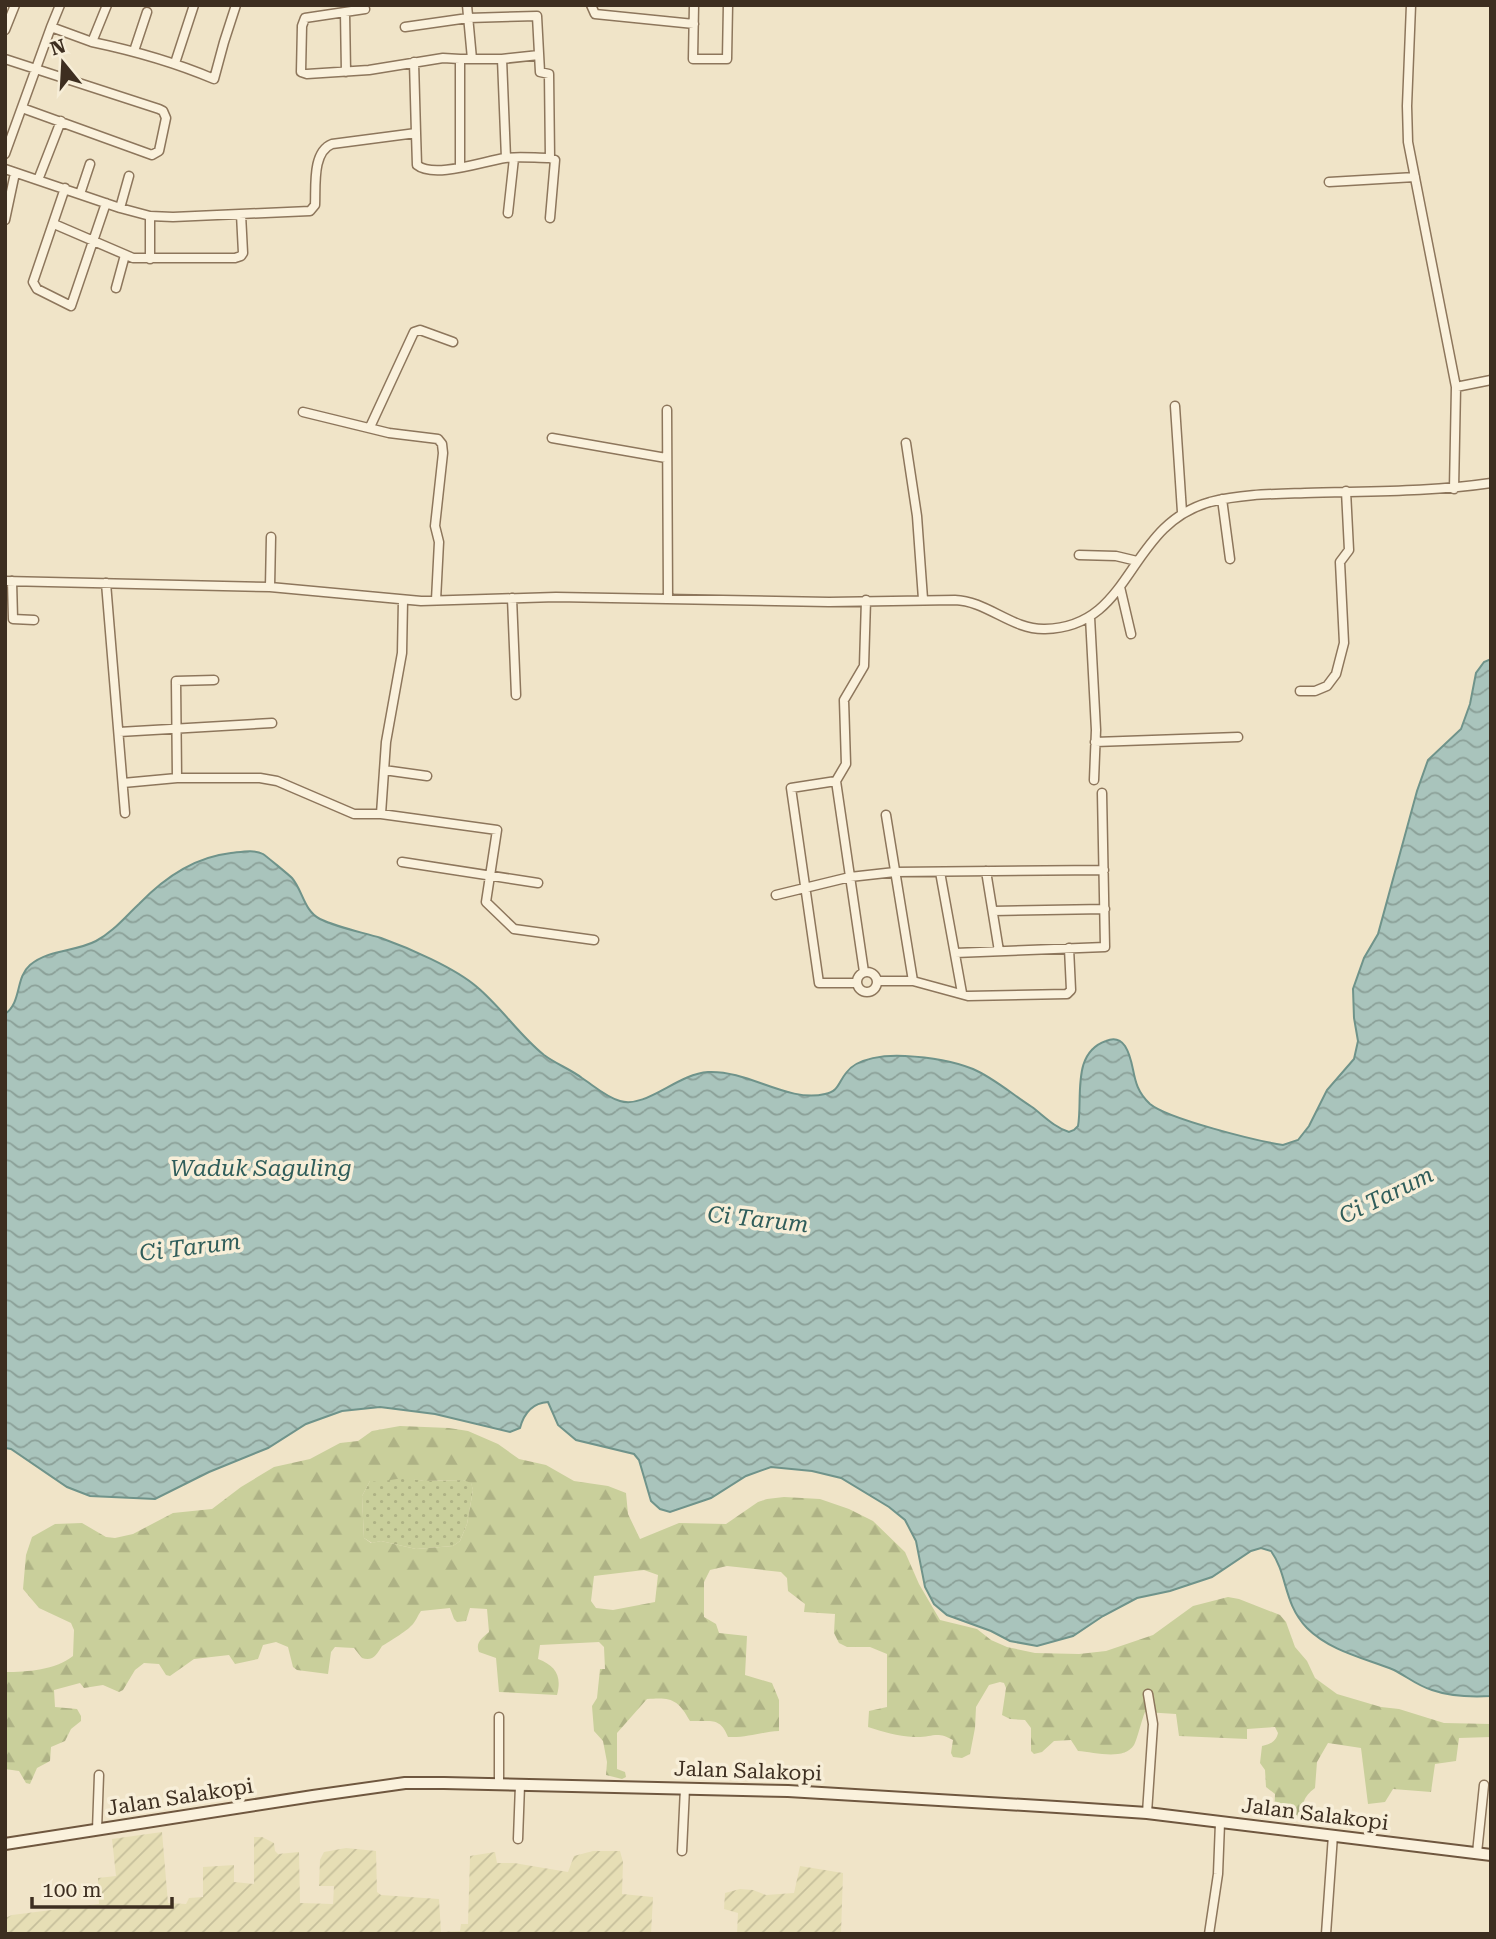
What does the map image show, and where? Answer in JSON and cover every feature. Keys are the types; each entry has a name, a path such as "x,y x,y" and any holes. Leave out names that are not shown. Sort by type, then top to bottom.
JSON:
{"street":[{"path":"5,30 15,5"},
{"path":"5,154 60,5"},
{"path":"92,42 107,5"},
{"path":"176,63 194,5"},
{"path":"51,27 92,42 176,63 214,79 236,5"},
{"path":"467,5 472,59"},
{"path":"505,5 505,17"},
{"path":"591,5 595,13 694,24"},
{"path":"694,5 693,59 727,59 728,5"},
{"path":"1411,5 1408,142 1456,387 1454,489"},
{"path":"365,9 309,16 304,19 299,68 301,72 346,72 443,58 502,59 538,55"},
{"path":"134,51 146,12"},
{"path":"345,12 346,72"},
{"path":"405,27 468,18 537,16 540,72 549,74 550,158"},
{"path":"5,59 159,109 166,118 159,151 152,155 22,108"},
{"path":"460,59 460,167"},
{"path":"502,59 510,158 508,213"},
{"path":"414,62 419,167 427,171 510,158 550,158 555,160 550,218"},
{"path":"38,180 61,121"},
{"path":"5,169 150,216 305,212 312,209 315,202 320,153 328,145 416,133"},
{"path":"80,194 90,164"},
{"path":"5,220 15,173"},
{"path":"120,208 129,176"},
{"path":"1329,182 1415,177"},
{"path":"65,188 33,277 37,289 71,306 106,203"},
{"path":"54,224 136,259 238,258 243,251 241,214"},
{"path":"150,216 150,259"},
{"path":"116,288 125,256"},
{"path":"370,428 414,332 420,330 453,342"},
{"path":"1456,387 1491,380"},
{"path":"1175,406 1182,512"},
{"path":"667,410 668,599"},
{"path":"303,412 389,433 438,439 442,444 435,526 439,542 436,600"},
{"path":"552,438 666,458"},
{"path":"905,443 917,516 923,599"},
{"path":"34,621 13,619 9,581 270,587 403,600 512,598 829,602 923,599 967,601 1032,629 1059,628 1090,617 1113,599 1137,561 1162,529 1182,512 1222,499 1248,495 1454,489 1491,484"},
{"path":"1300,691 1315,691 1327,686 1336,674 1344,643 1340,562 1349,550 1346,491"},
{"path":"1222,499 1230,559"},
{"path":"270,587 271,537"},
{"path":"1079,555 1116,556 1137,561"},
{"path":"106,583 125,813"},
{"path":"1120,587 1131,635"},
{"path":"512,598 516,695"},
{"path":"381,814 386,742 401,653 403,600"},
{"path":"863,972 836,781 846,764 844,700 864,666 866,600"},
{"path":"1090,617 1094,780"},
{"path":"177,778 176,681 214,680"},
{"path":"119,732 272,723"},
{"path":"1095,742 1238,737"},
{"path":"384,770 427,776"},
{"path":"123,783 232,776 271,779 350,813 381,814 497,830 486,902 514,929 594,940"},
{"path":"836,781 792,788 819,983 856,984"},
{"path":"955,953 1105,947 1102,793"},
{"path":"886,815 912,981"},
{"path":"402,862 538,883"},
{"path":"776,895 850,877 895,872 1104,870"},
{"path":"986,871 999,951"},
{"path":"940,872 962,993"},
{"path":"993,911 1105,909"},
{"path":"877,981 912,981 968,996 1067,994 1071,990 1069,948"},
{"path":"863,972 871,973 877,981"},
{"path":"863,972 856,984 860,990 866,992 875,988 877,981"},
{"path":"1147,1813 1153,1724 1148,1695"},
{"path":"499,1717 499,1785"},
{"path":"97,1830 99,1775"},
{"name":"Jalan Salakopi","path":"5,1844 392,1785 499,1785 823,1793 1147,1813 1491,1855"},
{"path":"1477,1853 1484,1785"},
{"path":"518,1839 520,1786"},
{"path":"682,1851 685,1788"},
{"path":"1209,1934 1218,1874 1220,1823"},
{"path":"1326,1934 1333,1835"}],"shaded area":[{"path":"162,1832 168,1903 186,1904 189,1898 203,1897 203,1867 234,1865 234,1882 254,1884 254,1837 262,1837 274,1843 278,1854 299,1852 300,1903 333,1904 334,1886 319,1886 320,1860 324,1852 346,1848 376,1851 377,1892 381,1895 439,1899 441,1932 460,1931 461,1924 468,1924 470,1856 495,1852 497,1863 514,1863 568,1872 574,1856 593,1851 620,1851 623,1862 622,1894 653,1897 651,1934 5,1934 5,1918 12,1915 99,1904 98,1878 116,1876 112,1839"},
{"path":"800,1866 843,1873 841,1934 737,1934 738,1913 724,1909 725,1893 740,1889 766,1895 794,1893"}],"green space":[{"path":"400,1426 468,1431 498,1444 519,1459 546,1465 574,1481 608,1486 626,1493 628,1514 640,1539 679,1523 726,1524 758,1502 767,1499 820,1499 873,1521 905,1552 919,1584 940,1620 977,1629 991,1640 1007,1647 1035,1653 1079,1654 1106,1651 1153,1635 1193,1606 1228,1597 1239,1599 1280,1615 1286,1622 1295,1647 1307,1661 1315,1678 1337,1694 1444,1723 1491,1724 1491,1737 1459,1738 1456,1761 1435,1764 1431,1792 1393,1789 1385,1802 1368,1804 1361,1748 1328,1743 1317,1762 1315,1788 1304,1801 1302,1819 1274,1816 1275,1794 1266,1787 1265,1770 1260,1763 1262,1746 1276,1739 1278,1733 1275,1727 1247,1729 1247,1739 1179,1736 1176,1714 1145,1712 1134,1745 1123,1753 1078,1751 1071,1740 1054,1741 1042,1752 1034,1754 1031,1751 1031,1728 1025,1720 1010,1719 1002,1715 1006,1688 1004,1683 1000,1682 989,1685 976,1707 970,1754 962,1758 953,1757 953,1740 947,1737 890,1734 868,1727 869,1711 887,1707 887,1654 870,1647 847,1647 839,1643 834,1633 835,1614 804,1612 805,1604 788,1591 787,1578 781,1572 727,1566 710,1570 704,1582 704,1617 716,1624 719,1633 747,1636 745,1675 772,1683 779,1700 779,1731 728,1737 718,1723 690,1721 682,1708 673,1701 647,1699 617,1733 617,1769 625,1772 626,1777 622,1779 606,1775 607,1762 603,1741 594,1731 592,1706 597,1698 600,1669 605,1669 604,1647 599,1642 540,1645 538,1659 553,1668 558,1677 557,1695 499,1692 496,1658 479,1652 478,1649 480,1641 489,1632 487,1609 470,1608 466,1621 457,1622 450,1608 421,1611 409,1628 382,1646 369,1659 362,1658 354,1648 335,1647 331,1652 328,1674 297,1670 293,1667 288,1647 276,1642 263,1645 258,1659 235,1664 229,1655 194,1659 170,1676 166,1675 159,1664 144,1663 135,1670 119,1692 103,1685 84,1688 80,1683 54,1690 55,1707 77,1709 81,1721 71,1729 65,1741 51,1747 50,1761 37,1768 30,1784 26,1783 19,1771 5,1769 5,1672 50,1667 73,1656 74,1630 71,1623 39,1608 23,1589 26,1555 32,1537 55,1524 82,1523 106,1537 133,1534 173,1513 212,1509 274,1467 310,1459 340,1443 358,1441 372,1431","holes":["403,1478 424,1481 463,1480 471,1483 473,1490 467,1524 460,1541 453,1546 416,1549 381,1541 371,1543 364,1538 362,1496 370,1481","644,1570 658,1575 655,1602 613,1610 596,1608 591,1601 594,1576"]},
{"path":"403,1477 424,1481 471,1482 473,1490 467,1524 460,1541 453,1546 416,1549 381,1541 372,1543 364,1538 362,1496 370,1481"}],"water":[{"name":"Waduk Saguling","path":"1491,659 1491,1696 1461,1696 1432,1690 1394,1670 1326,1643 1299,1618 1276,1560 1271,1551 1261,1548 1251,1551 1212,1577 1170,1591 1137,1598 1073,1636 1037,1646 1010,1641 947,1615 934,1604 925,1587 916,1541 905,1520 841,1478 812,1471 771,1467 746,1476 711,1498 670,1512 660,1509 651,1501 639,1460 634,1454 576,1440 558,1425 548,1402 533,1407 526,1413 520,1428 510,1432 435,1414 380,1407 342,1411 306,1424 268,1448 209,1472 155,1499 90,1496 67,1487 11,1449 5,1448 5,1014 14,1003 22,976 30,965 45,956 88,945 102,937 181,870 218,855 247,851 263,854 292,878 310,911 320,919 405,947 457,973 486,995 544,1055 620,1101 640,1100 685,1078 708,1072 738,1076 811,1096 830,1093 836,1089 851,1068 865,1060 898,1056 930,1058 965,1066 981,1073 1069,1132 1078,1126 1081,1078 1088,1055 1095,1047 1114,1039 1121,1042 1129,1053 1139,1090 1150,1104 1193,1123 1283,1145 1298,1140 1309,1126 1327,1090 1354,1059 1358,1041 1353,989 1364,958 1378,934 1417,791 1428,760 1461,729 1470,704 1476,673 1484,662"}],"water label":[{"name":"Ci Tarum","path":"1386,1195"},
{"name":"Ci Tarum","path":"758,1219"},
{"name":"Ci Tarum","path":"190,1247"}]}
